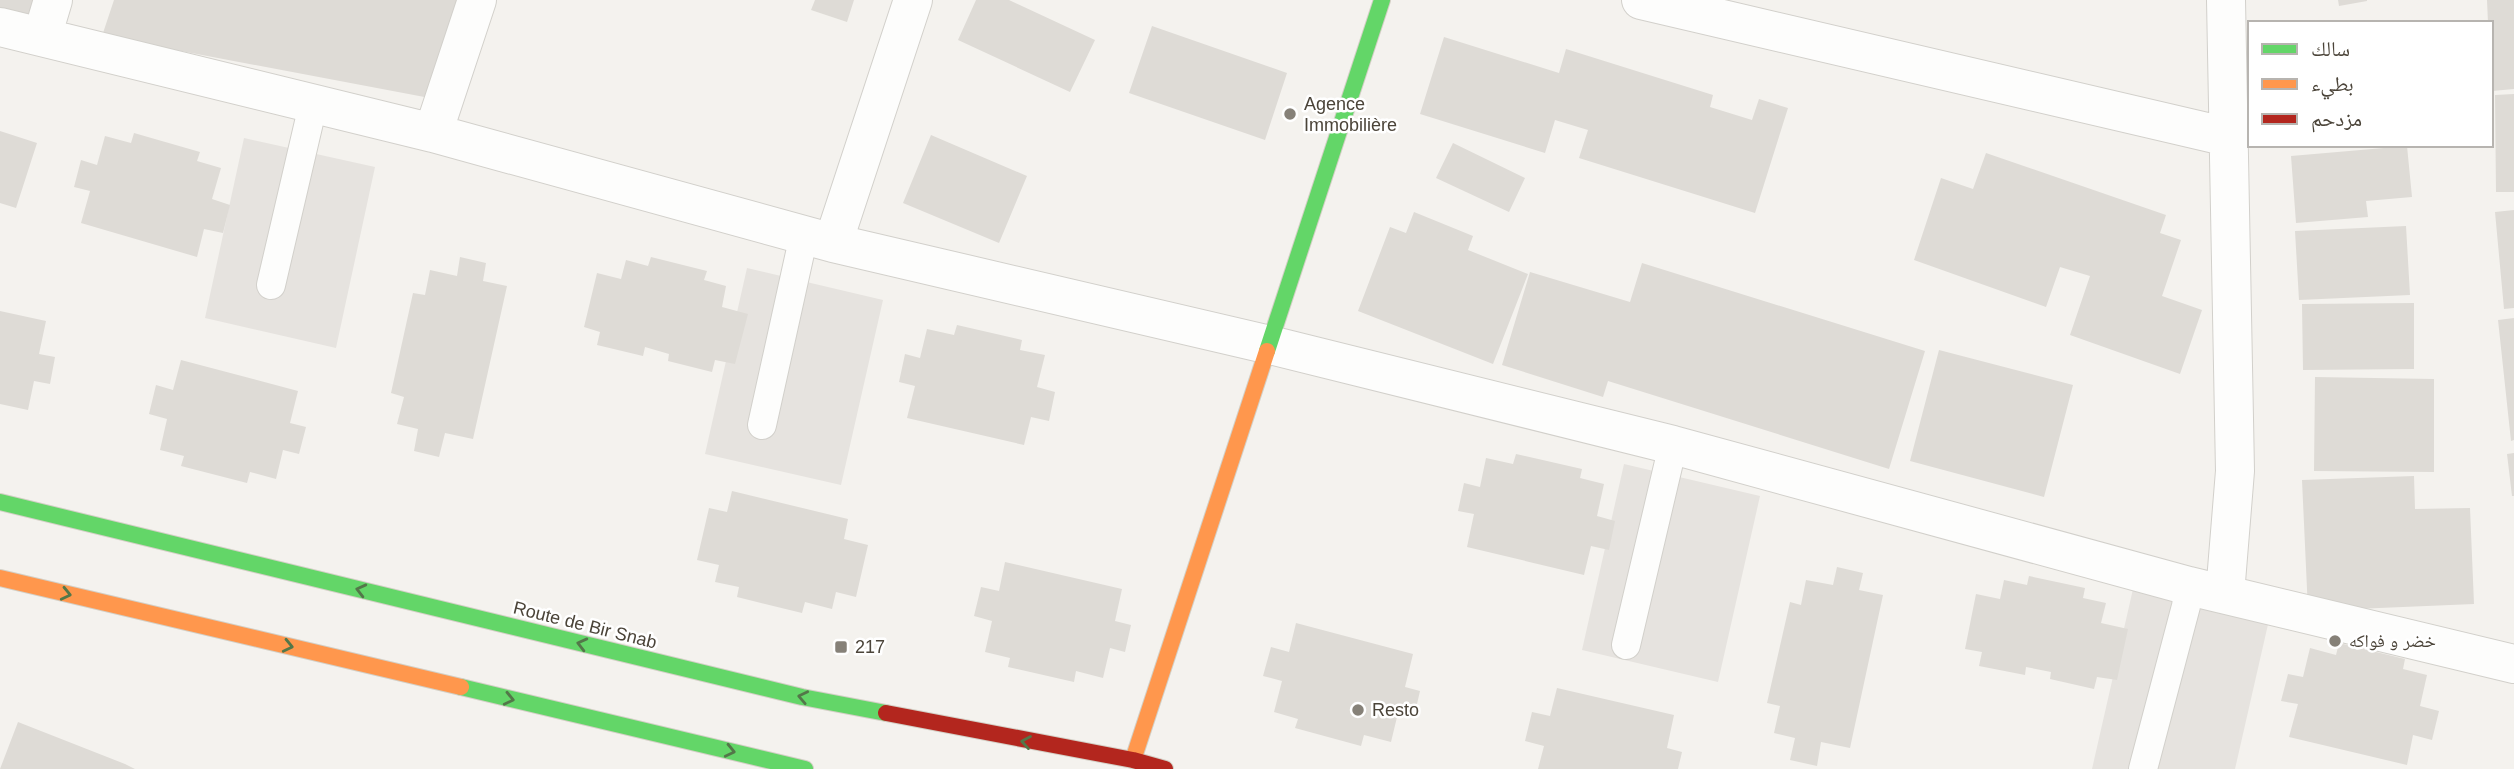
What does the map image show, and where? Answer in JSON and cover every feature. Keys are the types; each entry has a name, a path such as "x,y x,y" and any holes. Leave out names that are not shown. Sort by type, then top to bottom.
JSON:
{"main road":[{"path":"1133,760 1382,0"},
{"name":"Route de Bir Snab","path":"0,502 802,697 1133,760 1162,769"},
{"path":"0,578 805,769"},
{"path":"1063,760 1079,751"}],"street":[{"path":"42,37 53,0"},
{"path":"433,133 477,0"},
{"path":"818,239 913,0"},
{"path":"1641,0 2228,137"},
{"path":"2225,594 2235,471 2226,0"},
{"path":"0,26 433,133 818,239 1270,345 1673,445 2189,586 2514,664"}],"lane":[{"path":"271,285 313,105"},
{"path":"762,425 818,239"},
{"path":"1626,645 1673,445"},
{"path":"2143,769 2189,586"}],"shaded area":[{"path":"244,138 375,167 336,348 205,318"},
{"path":"747,268 883,300 841,485 705,454"},
{"path":"1624,464 1760,496 1718,682 1582,650"},
{"path":"2133,589 2186,606 2269,620 2235,769 2092,769"}],"building":[{"path":"0,0 54,0 48,19 0,8"},
{"path":"114,0 468,0 435,99 102,36"},
{"path":"815,0 854,0 847,22 811,10"},
{"path":"976,0 1009,0 1095,40 1070,92 958,40"},
{"path":"2338,0 2367,0 2367,1 2339,6"},
{"path":"2487,0 2514,0 2514,89 2493,91 2493,21 2488,21"},
{"path":"1152,26 1287,73 1265,140 1129,93"},
{"path":"1444,37 1559,73 1566,49 1713,95 1710,107 1752,120 1759,99 1788,108 1755,213 1579,158 1588,130 1555,120 1545,153 1420,114"},
{"path":"2514,94 2514,192 2496,192 2495,95"},
{"path":"0,131 37,143 16,208 0,203"},
{"path":"134,133 200,152 197,161 221,168 212,199 230,205 223,233 204,229 197,257 81,223 90,191 74,187 81,160 97,165 105,136 131,143"},
{"path":"931,135 1027,176 999,243 903,203"},
{"path":"1453,143 1525,178 1509,212 1436,178"},
{"path":"2407,147 2412,197 2366,201 2368,217 2296,223 2291,156"},
{"path":"1986,153 2166,215 2160,233 2181,240 2162,296 2202,310 2180,374 2070,335 2090,276 2060,267 2046,307 1914,260 1941,178 1973,189"},
{"path":"2514,210 2514,308 2504,309 2495,212"},
{"path":"1414,212 1473,236 1468,250 1528,274 1493,364 1358,311 1390,227 1406,233"},
{"path":"2406,226 2410,295 2299,300 2295,231"},
{"path":"460,257 486,263 483,281 507,286 473,439 445,433 439,457 414,451 418,429 397,424 404,397 391,393 413,293 425,295 430,270 457,276"},
{"path":"651,257 707,271 704,280 726,286 722,307 748,314 735,364 715,360 712,372 668,361 669,354 645,347 643,356 597,345 600,332 584,327 597,273 621,279 626,260 648,266"},
{"path":"1642,263 1925,351 1889,469 1608,381 1603,397 1502,365 1530,272 1630,302"},
{"path":"2414,303 2414,369 2303,370 2302,304"},
{"path":"0,311 46,321 39,354 55,357 50,384 34,381 28,410 0,404"},
{"path":"2514,318 2514,440 2511,441 2498,320"},
{"path":"957,325 1022,340 1020,350 1045,355 1037,387 1055,392 1049,421 1031,417 1024,445 907,418 915,386 899,382 905,354 920,358 927,329 954,335"},
{"path":"1939,350 2073,385 2044,497 1910,461"},
{"path":"181,360 298,391 290,423 306,427 299,454 283,450 276,479 250,472 247,483 181,466 184,456 160,450 167,419 149,414 156,385 173,390"},
{"path":"2315,377 2434,379 2434,472 2314,471"},
{"path":"2514,453 2514,496 2512,496 2507,454"},
{"path":"1516,454 1582,469 1580,478 1604,484 1597,516 1615,521 1609,550 1591,546 1584,575 1467,547 1474,514 1458,511 1464,483 1480,487 1486,458 1513,464"},
{"path":"2414,476 2415,509 2470,508 2474,604 2308,611 2302,480"},
{"path":"732,491 848,519 844,539 868,545 856,597 836,592 832,609 805,602 802,613 737,597 739,587 715,582 719,565 697,560 709,508 727,512"},
{"path":"1005,562 1122,589 1115,621 1131,625 1125,652 1110,648 1103,678 1076,671 1074,682 1008,667 1010,658 985,652 992,621 974,616 981,587 999,591"},
{"path":"1837,567 1863,573 1859,590 1883,595 1850,748 1821,742 1817,766 1790,760 1795,738 1774,733 1780,706 1767,703 1790,602 1801,605 1806,580 1833,585"},
{"path":"2029,576 2085,588 2083,598 2106,603 2101,623 2128,629 2117,680 2097,677 2094,689 2050,679 2051,672 2026,667 2025,675 1979,666 1982,652 1965,649 1976,594 2000,599 2004,580 2027,585"},
{"path":"1296,623 1413,654 1405,687 1420,691 1414,717 1398,713 1391,742 1364,735 1361,746 1295,728 1298,719 1274,712 1282,681 1263,676 1271,647 1289,652"},
{"path":"2339,643 2405,659 2403,669 2427,675 2420,706 2439,711 2432,740 2413,735 2407,765 2289,737 2298,704 2281,701 2288,674 2303,677 2310,648 2336,655"},
{"path":"1557,688 1674,715 1667,748 1682,752 1678,769 1538,769 1544,746 1525,741 1532,712 1550,716"},
{"path":"18,722 125,764 135,769 0,769"}],"traffic: fast":[{"path":"1267,351 1382,0"},
{"path":"0,502 802,697 886,713"},
{"path":"461,687 805,769"}],"traffic: slow":[{"path":"1133,760 1267,351"},
{"path":"0,578 461,687"}],"traffic: jam":[{"path":"886,713 1133,760 1165,769"}],"place":[{"name":"Agence Immobilière","path":"1290,114"},
{"name":"خضر و فواكه","path":"2335,641"},
{"name":"217","path":"841,647"},
{"name":"Resto","path":"1358,710"}]}
